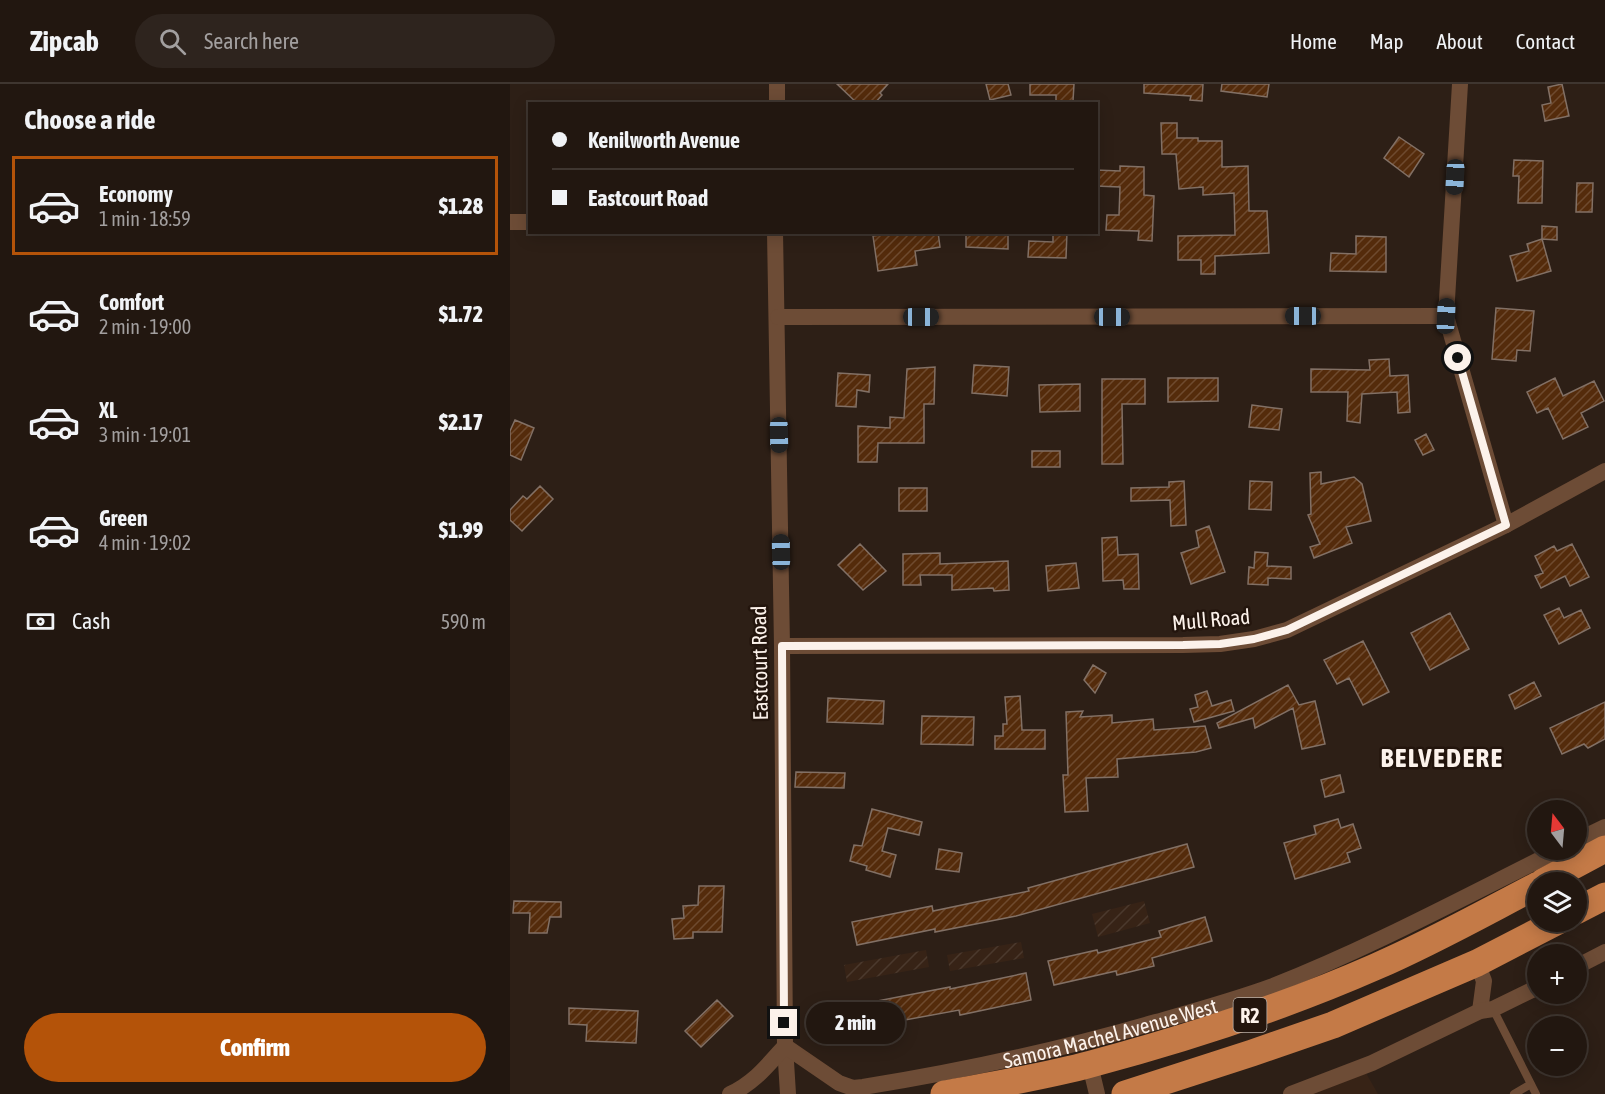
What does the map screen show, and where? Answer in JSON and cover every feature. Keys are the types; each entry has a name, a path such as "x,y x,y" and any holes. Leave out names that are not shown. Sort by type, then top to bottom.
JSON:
{"highway":[{"path":"1562,872 1605,849"},
{"name":"Samora Machel Avenue West","path":"944,1094 1090,1065 1205,1030 1315,992 1433,940 1527,891"},
{"path":"1587,905 1605,896"},
{"name":"R2","path":"1125,1094 1333,1025 1477,963 1537,932"}],"street":[{"path":"777,84 777,102"},
{"path":"1460,84 1446,316 1506,525"},
{"path":"510,222 528,222"},
{"name":"Eastcourt Road","path":"775,234 782,646 784,1046 788,1094"},
{"path":"778,317 1446,316"},
{"name":"Mull Road","path":"782,646 1183,645 1220,644 1254,639 1287,630 1506,525 1605,471"},
{"path":"1587,836 1605,827"},
{"name":"Samora Machel Avenue West","path":"784,1046 840,1083 854,1088 948,1073 1051,1051 1228,1001 1276,985 1390,934 1539,860"},
{"path":"1587,961 1605,952"},
{"path":"1477,963 1484,981 1486,1010"},
{"path":"1291,1094 1390,1055 1527,992"},
{"path":"730,1094 744,1088 759,1075 784,1046"},
{"path":"1090,1065 1097,1094"}],"lane":[{"path":"1486,1010 1536,1094"},
{"path":"1514,1094 1531,1084"}],"shaded area":[{"path":"1144,901 1150,923 1098,937 1092,914"},
{"path":"1021,942 1024,958 950,971 947,955"},
{"path":"926,950 929,967 847,982 844,965"},
{"path":"1366,1073 1378,1094 1303,1094"}],"building":[{"path":"837,84 888,84 876,102 856,102"},
{"path":"986,84 1008,84 1011,95 990,100"},
{"path":"1030,84 1074,84 1073,101 1056,101 1056,95 1030,95"},
{"path":"1144,84 1203,84 1202,101 1190,100 1191,96 1144,93"},
{"path":"1222,84 1269,84 1267,97 1221,91"},
{"path":"1562,84 1569,116 1545,121 1542,105 1551,103 1548,87"},
{"path":"1161,123 1177,123 1177,138 1222,141 1222,167 1248,166 1249,211 1267,211 1269,253 1215,256 1215,274 1201,274 1201,260 1178,260 1178,236 1235,235 1234,193 1203,195 1203,187 1179,189 1176,154 1162,154"},
{"path":"1399,137 1424,154 1409,177 1384,158"},
{"path":"1514,160 1543,161 1542,203 1518,203 1519,176 1513,176"},
{"path":"1120,166 1144,167 1144,195 1154,196 1152,241 1138,240 1139,231 1106,230 1107,215 1119,215 1120,187 1098,186 1098,170 1120,171"},
{"path":"1577,183 1593,183 1592,212 1576,212"},
{"path":"1542,226 1557,227 1557,240 1542,239"},
{"path":"938,234 940,247 915,251 917,265 878,271 873,236"},
{"path":"966,234 1008,234 1008,249 966,247"},
{"path":"1053,234 1067,234 1066,258 1028,257 1029,241 1053,242"},
{"path":"1356,236 1386,237 1386,272 1330,271 1331,253 1356,254"},
{"path":"1542,239 1551,271 1517,281 1510,256 1529,251 1527,244"},
{"path":"1496,308 1534,311 1530,351 1517,350 1516,361 1492,359"},
{"path":"1389,359 1390,376 1408,375 1410,412 1398,413 1397,392 1362,394 1360,423 1347,421 1348,392 1311,392 1311,369 1370,370 1369,360"},
{"path":"974,365 1009,367 1007,396 972,393"},
{"path":"935,367 934,404 924,404 924,443 878,443 877,462 858,462 858,426 890,428 890,417 904,418 907,369"},
{"path":"838,373 870,375 869,392 857,390 856,407 836,406"},
{"path":"1168,378 1218,378 1218,401 1168,402"},
{"path":"1555,378 1563,396 1594,381 1604,401 1581,413 1588,427 1563,439 1548,408 1537,413 1527,392"},
{"path":"1102,379 1145,379 1145,404 1122,404 1123,464 1102,464"},
{"path":"1080,384 1080,411 1040,412 1039,385"},
{"path":"1252,405 1282,409 1279,430 1249,427"},
{"path":"515,420 534,428 521,460 510,455 510,431"},
{"path":"1426,434 1434,450 1423,455 1415,440"},
{"path":"1032,451 1060,451 1060,467 1032,467"},
{"path":"1321,472 1321,484 1354,477 1362,484 1371,521 1346,527 1352,543 1314,558 1310,547 1320,544 1308,515 1311,514 1310,473"},
{"path":"1184,481 1186,525 1171,526 1170,500 1131,501 1131,488 1169,487 1169,482"},
{"path":"1250,481 1272,482 1271,510 1249,509"},
{"path":"540,486 553,499 522,531 510,520 510,510 523,496 527,499"},
{"path":"899,488 927,488 927,511 899,511"},
{"path":"1209,526 1225,572 1191,584 1181,553 1199,547 1196,531"},
{"path":"1117,537 1118,555 1138,554 1139,589 1124,589 1123,580 1103,581 1102,538"},
{"path":"860,544 886,571 863,590 838,565"},
{"path":"1572,544 1589,577 1570,586 1565,576 1541,588 1535,576 1543,573 1535,556 1554,546 1557,551"},
{"path":"1255,552 1268,553 1267,566 1291,567 1291,579 1268,578 1268,585 1248,584 1249,567 1254,568"},
{"path":"940,553 940,564 1008,561 1009,590 994,591 993,588 952,590 952,575 920,575 921,585 903,585 903,554"},
{"path":"1076,563 1079,588 1048,591 1046,566"},
{"path":"1559,608 1564,618 1581,610 1590,628 1559,644 1544,615"},
{"path":"1450,613 1469,649 1430,670 1411,633"},
{"path":"1363,641 1389,692 1363,705 1349,678 1337,684 1324,660"},
{"path":"1093,665 1106,673 1095,693 1084,680"},
{"path":"1534,682 1541,696 1515,709 1509,695"},
{"path":"1288,685 1299,705 1315,701 1325,744 1302,749 1293,708 1255,728 1253,718 1219,728 1217,723"},
{"path":"1207,691 1212,706 1231,700 1234,711 1194,722 1190,709 1198,707 1195,695"},
{"path":"1020,696 1022,730 1045,730 1045,749 995,749 995,736 1003,736 1003,724 1007,724 1005,697"},
{"path":"828,698 884,701 883,724 827,722"},
{"path":"1605,702 1605,739 1588,748 1584,744 1562,754 1550,728"},
{"path":"1083,711 1080,717 1112,715 1112,723 1153,719 1154,730 1205,726 1211,748 1196,752 1117,759 1118,777 1086,778 1088,811 1065,812 1063,775 1068,775 1066,712"},
{"path":"922,716 974,717 973,745 921,744"},
{"path":"796,772 845,773 844,788 795,787"},
{"path":"1340,775 1344,792 1325,797 1321,780"},
{"path":"872,809 922,822 919,835 888,828 882,851 896,855 890,877 866,870 867,866 850,861 854,845 862,846"},
{"path":"1338,819 1341,828 1353,824 1361,848 1347,853 1350,862 1295,879 1284,843 1316,834 1314,826"},
{"path":"1187,844 1194,867 1016,916 857,945 852,922 932,906 933,911 1029,891 1028,888"},
{"path":"939,849 962,853 959,872 936,869"},
{"path":"699,886 724,886 722,932 693,932 693,938 674,939 672,919 684,918 683,906 698,905"},
{"path":"514,901 561,902 561,917 550,917 547,933 529,933 530,913 513,913"},
{"path":"1205,917 1212,941 1152,958 1154,966 1117,975 1116,971 1054,985 1048,961 1097,950 1098,953 1161,937 1159,931"},
{"path":"1026,973 1031,1000 960,1015 959,1010 851,1030 846,1007"},
{"path":"717,1000 733,1016 701,1047 685,1031"},
{"path":"569,1008 638,1011 636,1043 586,1041 587,1025 569,1024"}],"district":[{"name":"BELVEDERE","path":"1442,757"}],"route":[{"path":"784,1023 782,646 1220,644 1254,639 1287,630 1506,525 1458,358"}]}
